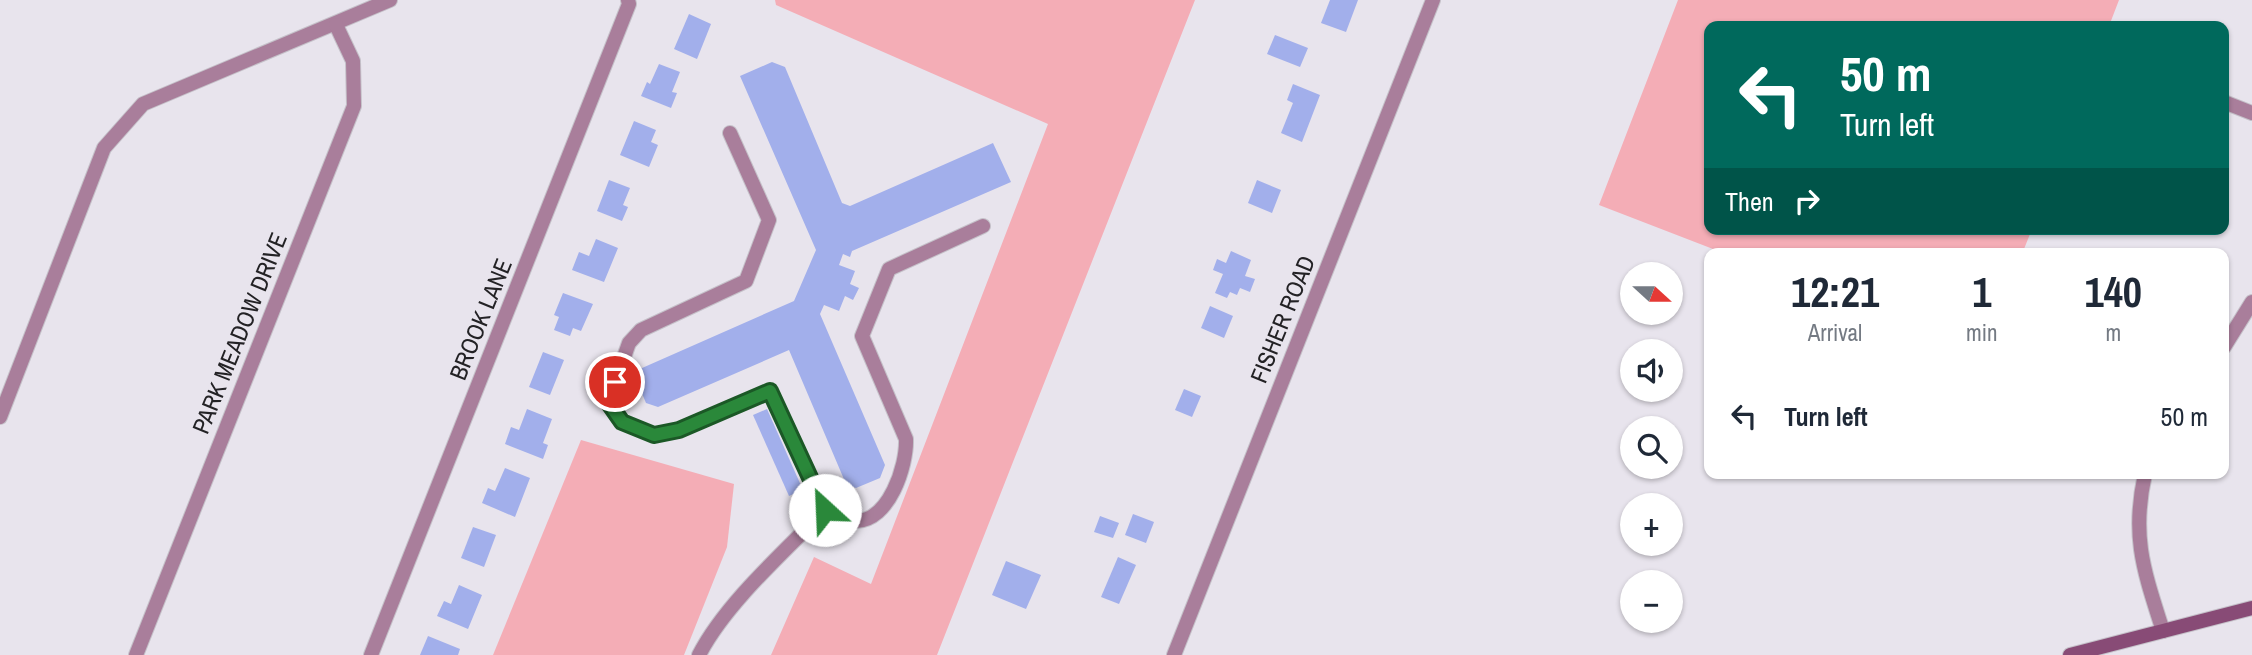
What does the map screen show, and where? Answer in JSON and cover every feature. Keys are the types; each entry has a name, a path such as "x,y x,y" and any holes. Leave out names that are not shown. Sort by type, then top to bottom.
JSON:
{"main road":[{"path":"2070,655 2252,608"}],"street":[{"path":"0,417 104,148 143,104 390,0"},
{"name":"BROOK LANE","path":"372,655 628,0"},
{"name":"FISHER ROAD","path":"1174,655 1433,0"},
{"name":"PARK MEADOW DRIVE","path":"136,655 354,106 354,61 336,25"},
{"path":"2229,104 2252,113"},
{"path":"730,134 769,220 746,281 641,330 629,343 608,402 622,422 654,435 679,430 770,391 825,510 855,521 867,519 878,512 892,494 906,456 906,439 862,336 889,269 983,226"},
{"path":"2229,339 2252,302"},
{"path":"2144,479 2138,514 2138,538 2142,567 2163,631"},
{"path":"699,655 706,641 729,611 825,510"}],"shaded area":[{"path":"775,0 1195,0 937,655 771,655 814,557 871,584 1048,124 776,5"},
{"path":"1678,0 2119,0 2111,21 1704,21 1704,235 2030,235 2024,248 1710,248 1599,205"},
{"path":"581,440 734,484 727,547 684,655 493,655"}],"building":[{"path":"1330,0 1358,0 1346,32 1321,23"},
{"path":"689,14 711,24 697,59 674,49"},
{"path":"1275,35 1308,48 1300,67 1267,54"},
{"path":"772,62 785,67 842,203 850,206 993,143 1011,182 852,251 850,257 843,254 839,265 855,271 850,284 859,288 853,300 845,296 839,311 824,305 820,314 885,465 880,478 856,488 846,484 789,350 658,407 646,403 633,372 794,301 816,250 740,76"},
{"path":"659,64 680,72 672,92 677,93 671,108 641,96"},
{"path":"1293,84 1320,95 1302,142 1281,133 1293,103 1287,100"},
{"path":"634,121 656,130 651,142 658,145 649,167 620,155"},
{"path":"609,180 630,188 623,205 628,207 622,221 597,211"},
{"path":"1257,180 1281,190 1272,213 1248,203"},
{"path":"596,239 618,248 604,282 572,270 579,252 589,256"},
{"path":"1231,251 1251,260 1245,276 1255,279 1250,292 1240,288 1237,295 1230,292 1227,298 1215,293 1223,274 1213,270 1217,259 1226,263"},
{"path":"563,293 593,304 581,331 573,328 570,336 554,330 559,317 554,315"},
{"path":"1210,306 1233,316 1224,338 1201,328"},
{"path":"543,352 564,360 550,395 529,387"},
{"path":"1184,389 1201,396 1192,417 1175,410"},
{"path":"527,409 552,419 543,443 548,445 543,459 505,444 511,427 519,430"},
{"path":"767,409 803,490 789,496 753,415"},
{"path":"505,468 530,478 515,517 482,503 488,488 495,491"},
{"path":"1133,514 1154,522 1146,543 1125,535"},
{"path":"1100,516 1119,523 1113,538 1094,532"},
{"path":"473,527 496,535 484,567 461,558"},
{"path":"1118,557 1136,565 1119,604 1101,597"},
{"path":"1006,561 1041,575 1026,609 992,595"},
{"path":"459,585 482,595 468,629 437,616 444,601 451,604"},
{"path":"428,636 460,649 458,655 420,655"}],"route":[{"path":"615,382 608,402 622,422 654,435 679,430 770,391 825,510"}]}
